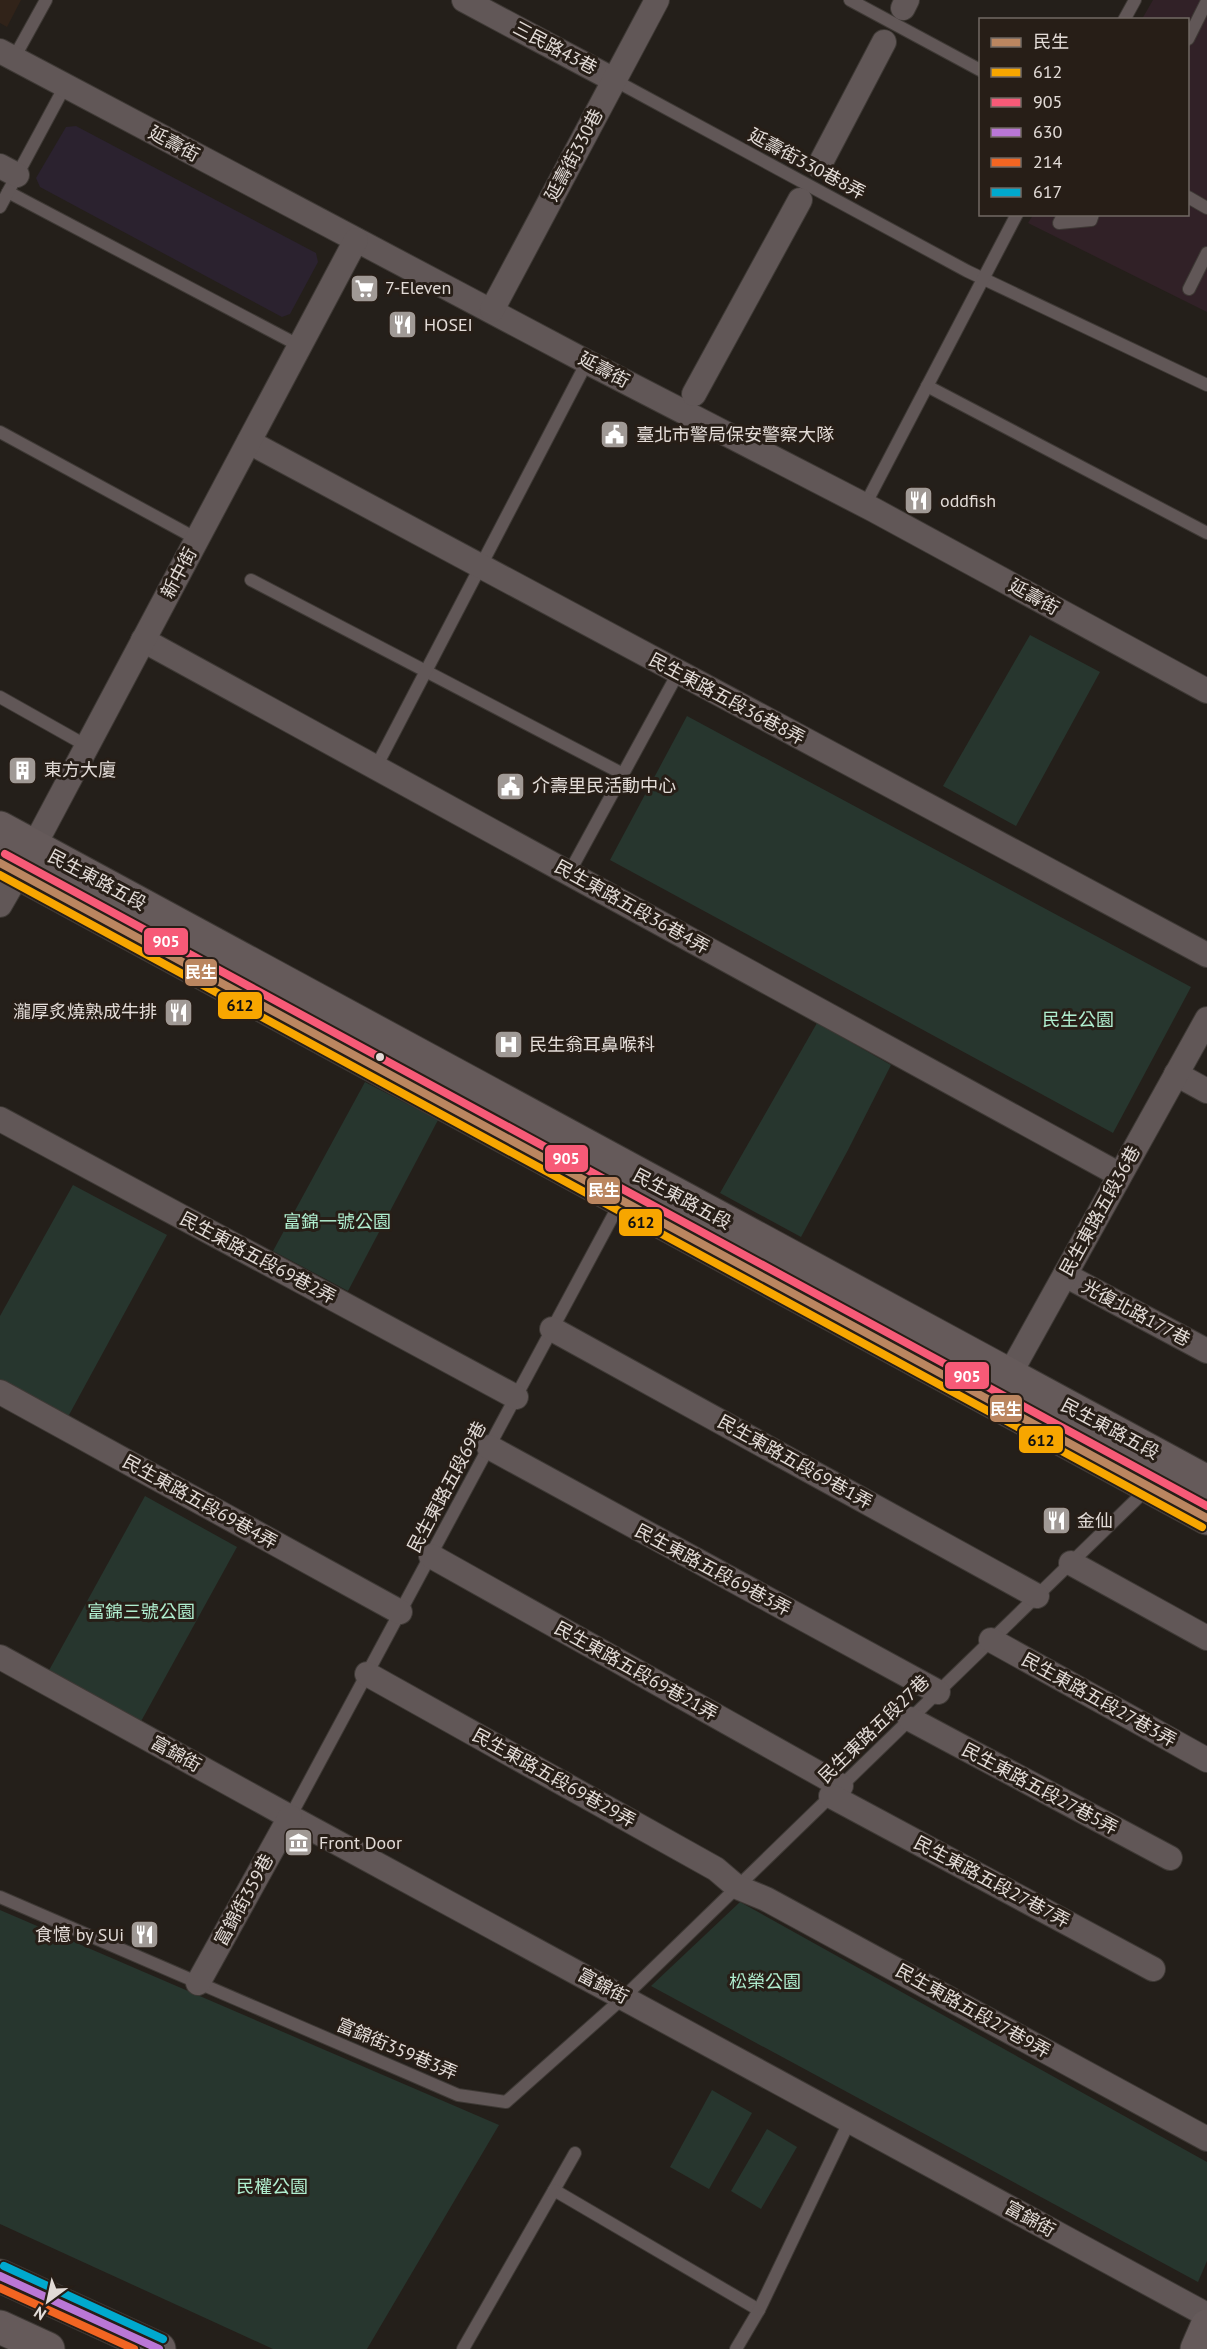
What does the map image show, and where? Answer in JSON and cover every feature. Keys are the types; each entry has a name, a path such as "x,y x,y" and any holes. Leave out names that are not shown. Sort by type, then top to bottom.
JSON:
{"street":[{"name":"三民路43巷","path":"464,0 614,80"},
{"name":"延壽街330巷","path":"492,310 657,0"},
{"path":"819,166 885,42"},
{"name":"延壽街","path":"7,54 587,362 865,505 1207,691"},
{"path":"694,394 800,200"},
{"name":"新中街","path":"0,905 9,868 34,846 356,240"},
{"name":"民生東路五段36巷8弄","path":"249,442 1207,955"},
{"name":"民生東路五段36巷4弄","path":"143,640 1120,1175"},
{"name":"民生東路五段","path":"0,828 629,1187 994,1403 1207,1518"},
{"name":"民生東路五段","path":"9,868 629,1187 1010,1375 1207,1482"},
{"name":"民生東路五段36巷","path":"994,1403 1207,1019"},
{"path":"1176,1074 1207,1091"},
{"name":"民生東路五段69巷2弄","path":"0,1119 516,1397"},
{"name":"光復北路177巷","path":"1065,1275 1207,1351"},
{"name":"民生東路五段69巷1弄","path":"552,1329 1036,1596"},
{"name":"民生東路五段69巷4弄","path":"0,1392 400,1612"},
{"name":"民生東路五段69巷3弄","path":"489,1447 938,1692"},
{"name":"民生東路五段69巷21弄","path":"431,1556 836,1791"},
{"path":"1071,1563 1207,1638"},
{"name":"民生東路五段27巷3弄","path":"991,1640 1207,1760"},
{"name":"富錦街","path":"0,1657 1207,2315"},
{"name":"民生東路五段69巷29弄","path":"367,1674 716,1869 737,1887"},
{"name":"民生東路五段27巷5弄","path":"910,1719 1170,1858"},
{"name":"民生東路五段27巷7弄","path":"836,1791 1153,1969"},
{"name":"富錦街359巷","path":"198,1983 290,1817"},
{"name":"民生東路五段27巷9弄","path":"737,1887 766,1899 1207,2139"},
{"path":"0,2276 159,2349"},
{"path":"1197,2349 1207,2326"},
{"path":"0,2327 48,2349"}],"lane":[{"path":"7,54 46,0"},
{"path":"850,0 979,69"},
{"path":"1125,18 1135,0"},
{"path":"1189,37 1207,1"},
{"name":"延壽街330巷8弄","path":"614,80 983,278 1207,385"},
{"path":"0,207 8,178 65,86"},
{"path":"8,178 300,346"},
{"path":"1189,198 1207,208"},
{"path":"865,505 1016,216"},
{"path":"1063,216 1059,223 1090,220 1093,216"},
{"path":"1189,289 1207,253"},
{"path":"376,767 587,362"},
{"path":"927,386 1207,532"},
{"path":"0,432 197,539"},
{"path":"251,580 623,774"},
{"path":"569,873 678,673"},
{"path":"0,698 87,746"},
{"name":"民生東路五段69巷","path":"290,1817 629,1187"},
{"name":"民生東路五段27巷","path":"624,1997 1149,1487"},
{"name":"富錦街359巷3弄","path":"0,1897 458,2095 506,2102 624,1997"},
{"path":"736,2349 759,2310 850,2120"},
{"path":"463,2349 575,2153"},
{"path":"554,2190 759,2310"}],"shaded area":[{"path":"0,0 21,0 7,27 0,23"},
{"path":"1153,0 1207,0 1207,312 1028,223 1032,216 1189,216 1189,18 1143,18"},
{"path":"76,126 316,253 318,262 290,314 282,317 40,187 36,178 66,127"}],"green space":[{"path":"1030,635 1100,672 1016,826 943,786"},
{"name":"民生公園","path":"687,716 1191,987 1113,1133 610,860"},
{"path":"817,1023 891,1065 801,1237 720,1193"},
{"name":"富錦一號公園","path":"365,1082 438,1120 348,1291 273,1251"},
{"path":"73,1185 167,1235 63,1426 0,1391 0,1316"},
{"name":"富錦三號公園","path":"145,1496 237,1547 139,1725 47,1674"},
{"name":"松榮公園","path":"740,1902 1207,2162 1207,2261 1198,2282 651,1986"},
{"name":"民權公園","path":"0,1910 499,2125 367,2349 273,2349 0,2224"},
{"path":"712,2090 752,2113 709,2189 670,2167"},
{"path":"767,2129 797,2147 761,2209 731,2191"}],"transit line":[{"name":"905","path":"5,854 1207,1506"},
{"name":"民生","path":"0,863 1207,1518"},
{"name":"612","path":"0,875 1202,1527"},
{"name":"617","path":"4,2266 163,2339"},
{"name":"630","path":"0,2276 159,2349"},
{"name":"214","path":"0,2288 134,2349"}],"place":[{"name":"7-Eleven","path":"364,288"},
{"name":"HOSEI","path":"403,325"},
{"name":"臺北市警局保安警察大隊","path":"615,435"},
{"name":"oddfish","path":"919,501"},
{"name":"東方大廈","path":"23,770"},
{"name":"介壽里民活動中心","path":"511,786"},
{"name":"瀧厚炙燒熟成牛排","path":"178,1012"},
{"name":"民生翁耳鼻喉科","path":"508,1045"},
{"name":"金仙","path":"1056,1521"},
{"name":"Front Door","path":"298,1843"},
{"name":"食憶 by SUi","path":"145,1935"}]}
